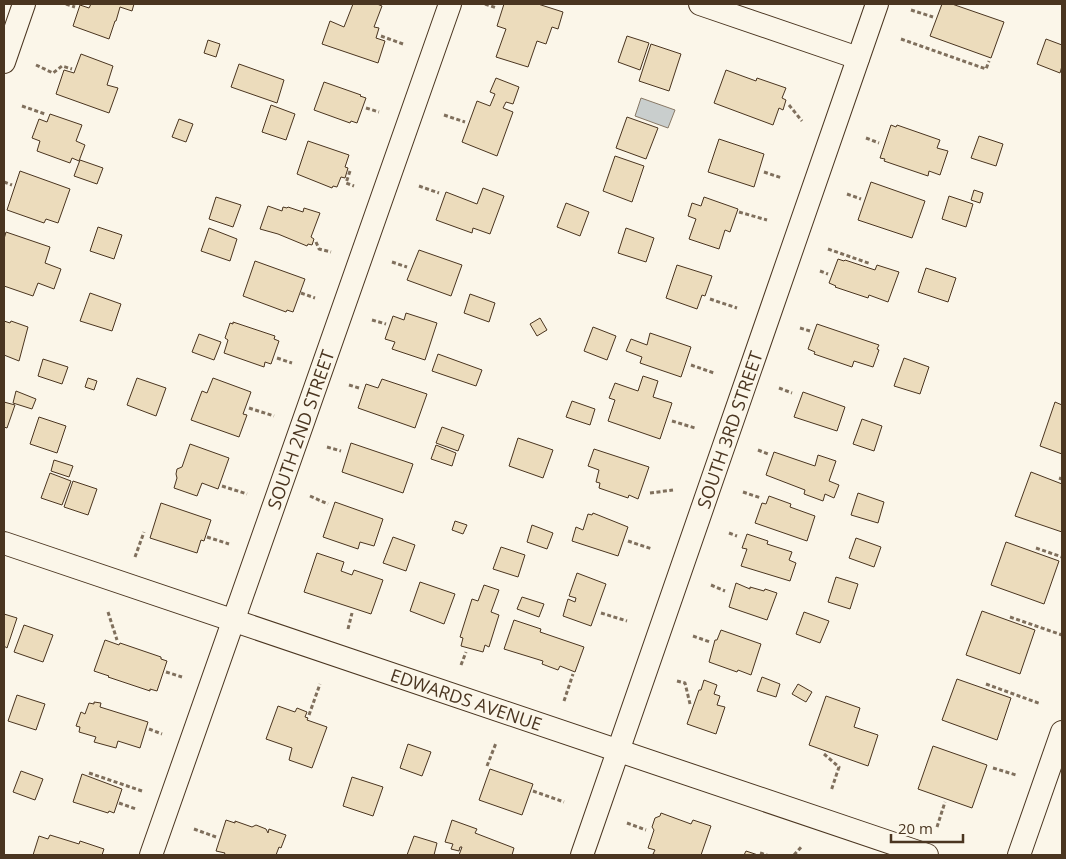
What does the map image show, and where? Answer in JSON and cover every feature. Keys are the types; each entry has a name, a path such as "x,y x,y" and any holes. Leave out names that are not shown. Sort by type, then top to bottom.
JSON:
{"street":[{"path":"4,62 24,4"},
{"name":"SOUTH 2ND STREET","path":"151,855 450,4"},
{"path":"700,4 858,58"},
{"name":"SOUTH 3RD STREET","path":"582,855 877,4"},
{"name":"EDWARDS AVENUE","path":"4,543 928,855"},
{"path":"1019,855 1062,732"}],"path":[{"path":"66,4 75,7"},
{"path":"485,4 497,8"},
{"path":"911,10 933,17"},
{"path":"381,36 403,44"},
{"path":"901,39 986,69 989,61"},
{"path":"36,65 53,73 62,66 72,69"},
{"path":"789,105 802,121"},
{"path":"22,106 45,114"},
{"path":"366,108 379,112"},
{"path":"444,115 465,122"},
{"path":"866,138 879,143"},
{"path":"350,171 346,183 354,186"},
{"path":"764,172 782,178"},
{"path":"4,182 12,186"},
{"path":"419,186 439,193"},
{"path":"847,194 861,199"},
{"path":"739,212 767,220"},
{"path":"316,242 319,249 331,252"},
{"path":"828,249 871,264"},
{"path":"392,262 407,267"},
{"path":"820,271 828,274"},
{"path":"301,294 315,298"},
{"path":"710,299 737,308"},
{"path":"372,320 386,324"},
{"path":"800,328 810,331"},
{"path":"277,358 292,363"},
{"path":"691,365 714,373"},
{"path":"349,385 359,388"},
{"path":"780,388 792,393"},
{"path":"249,408 274,416"},
{"path":"672,421 695,428"},
{"path":"327,447 340,451"},
{"path":"758,450 768,454"},
{"path":"222,486 246,494"},
{"path":"650,493 673,490"},
{"path":"743,492 761,498"},
{"path":"310,496 328,504"},
{"path":"136,557 144,532"},
{"path":"729,533 737,536"},
{"path":"207,537 229,544"},
{"path":"628,541 652,549"},
{"path":"1036,548 1062,557"},
{"path":"710,586 725,590"},
{"path":"108,612 117,640"},
{"path":"348,629 352,613"},
{"path":"600,613 627,621"},
{"path":"1010,617 1062,635"},
{"path":"693,636 710,642"},
{"path":"461,665 466,652"},
{"path":"166,672 182,677"},
{"path":"564,701 573,674"},
{"path":"677,681 685,683 690,704"},
{"path":"308,715 320,684"},
{"path":"986,684 1041,704"},
{"path":"149,729 162,734"},
{"path":"487,766 496,743"},
{"path":"824,754 839,767 831,791"},
{"path":"993,768 1016,775"},
{"path":"89,772 142,790"},
{"path":"533,791 564,802"},
{"path":"937,827 945,802"},
{"path":"119,803 136,809"},
{"path":"628,823 646,830"},
{"path":"194,828 216,837"},
{"path":"794,855 802,846"},
{"path":"760,853 767,855"}],"shaded area":[{"path":"641,98 675,110 668,128 635,116"}],"building":[{"path":"91,4 134,4 132,11 120,7 109,39 73,26 80,5 89,8"},
{"path":"353,4 377,4 382,6 374,27 379,28 376,38 385,41 378,63 322,44 330,21 344,27"},
{"path":"504,4 538,4 563,12 558,29 552,27 546,44 537,41 528,67 496,57 506,29 497,26"},
{"path":"942,4 952,4 1004,22 991,58 930,36"},
{"path":"627,36 649,43 640,70 618,62"},
{"path":"1046,39 1062,45 1060,73 1037,64"},
{"path":"208,40 220,44 216,57 204,53"},
{"path":"651,44 681,54 669,91 639,81"},
{"path":"81,54 113,66 107,85 118,88 109,113 56,94 64,70 74,73"},
{"path":"239,64 284,80 277,103 231,87"},
{"path":"726,70 756,81 757,78 786,88 782,98 786,100 783,110 779,108 773,125 714,103"},
{"path":"496,78 519,87 513,104 506,102 503,108 513,112 497,156 462,142 477,101 490,106 495,94 490,92"},
{"path":"324,82 366,98 357,123 351,121 350,123 314,110"},
{"path":"271,105 295,114 286,140 262,132"},
{"path":"50,114 82,125 76,141 85,145 79,161 72,158 70,163 37,151 40,141 32,138 39,119 47,122"},
{"path":"627,117 658,128 646,159 616,148"},
{"path":"179,119 193,124 186,142 172,137"},
{"path":"891,125 896,127 897,125 940,140 937,148 948,151 940,175 929,171 928,176 880,158"},
{"path":"979,136 1003,144 996,166 971,158"},
{"path":"719,139 764,154 754,187 708,172"},
{"path":"308,141 349,155 345,167 348,168 345,178 341,177 337,187 333,186 332,188 297,174"},
{"path":"615,156 644,166 632,202 603,191"},
{"path":"80,160 103,168 97,184 74,176"},
{"path":"20,171 70,189 58,223 46,219 44,223 7,210"},
{"path":"871,182 925,201 912,238 858,220"},
{"path":"483,188 504,196 490,234 473,228 472,233 436,220 446,192 477,204"},
{"path":"974,190 983,193 980,203 971,200"},
{"path":"949,196 973,204 966,227 942,219"},
{"path":"216,197 241,205 233,227 209,219"},
{"path":"704,197 738,209 730,232 725,230 719,249 689,239 696,219 688,216 692,203 701,206"},
{"path":"566,203 589,212 580,236 557,227"},
{"path":"268,206 282,211 283,207 288,207 303,212 304,208 320,213 311,237 314,239 312,245 308,244 307,246 260,229"},
{"path":"98,227 122,235 114,259 90,251"},
{"path":"209,228 237,239 230,261 201,251"},
{"path":"626,228 654,238 646,262 618,253"},
{"path":"6,232 50,247 45,263 61,269 54,289 38,283 33,296 4,286 4,239"},
{"path":"419,250 462,265 451,296 407,280"},
{"path":"838,259 875,270 877,265 899,272 888,302 869,295 868,298 835,287 829,283"},
{"path":"255,261 305,279 293,312 287,310 286,312 243,296"},
{"path":"677,265 712,276 705,296 702,295 697,309 666,298"},
{"path":"926,268 956,278 948,302 918,292"},
{"path":"90,293 121,304 112,331 80,321"},
{"path":"470,294 495,303 489,322 464,313"},
{"path":"406,313 437,323 425,360 392,349 395,342 385,339 393,316 404,320"},
{"path":"540,318 547,330 537,336 530,324"},
{"path":"4,321 10,323 11,321 28,327 19,361 4,355"},
{"path":"233,322 275,336 274,339 279,341 271,364 265,362 264,367 224,353 228,340 225,338 230,323 233,324"},
{"path":"817,324 879,345 873,367 854,361 852,367 814,354 815,352 808,349"},
{"path":"593,327 616,336 607,360 584,351"},
{"path":"650,333 691,347 681,377 640,363 642,357 626,351 631,339 647,345"},
{"path":"199,334 221,342 214,360 192,352"},
{"path":"438,354 482,370 476,386 432,371"},
{"path":"904,358 929,367 920,394 894,386"},
{"path":"43,359 68,367 62,384 38,376"},
{"path":"643,376 658,381 653,397 672,403 660,439 608,421 615,400 609,398 615,383 638,391"},
{"path":"88,378 97,381 94,390 85,387"},
{"path":"137,378 166,388 156,416 127,405"},
{"path":"213,378 251,392 243,414 247,415 239,437 191,420 202,391 207,393"},
{"path":"382,379 427,394 415,428 358,408 366,384 378,388"},
{"path":"16,391 36,399 32,409 13,403"},
{"path":"803,392 845,407 837,431 794,417"},
{"path":"572,401 595,409 590,425 566,417"},
{"path":"4,402 15,405 7,428 4,427"},
{"path":"1055,402 1062,405 1062,454 1040,446"},
{"path":"39,417 66,426 57,453 30,444"},
{"path":"862,419 882,426 874,451 853,444"},
{"path":"442,427 464,435 458,451 436,443"},
{"path":"518,438 553,450 543,478 509,466"},
{"path":"351,443 413,464 403,493 342,472"},
{"path":"190,444 229,458 218,489 202,483 197,496 174,488 177,469 182,467"},
{"path":"436,445 456,453 452,466 431,459"},
{"path":"594,449 649,467 638,499 629,495 628,498 599,488 600,483 596,482 599,470 588,466"},
{"path":"774,452 815,466 818,455 836,461 829,481 839,485 834,498 825,494 823,501 804,494 805,490 766,475"},
{"path":"54,460 73,466 69,477 51,471"},
{"path":"1031,472 1062,484 1062,532 1015,516"},
{"path":"50,473 71,481 62,505 41,498"},
{"path":"73,481 97,489 88,515 64,507"},
{"path":"858,493 884,502 878,523 851,515"},
{"path":"769,496 791,504 790,507 815,516 807,541 755,523 762,503 766,504"},
{"path":"335,502 383,519 374,546 360,542 358,549 323,537"},
{"path":"161,503 211,520 204,541 201,540 197,553 150,538"},
{"path":"593,513 628,527 618,556 572,541 576,527 583,530 588,514 592,515"},
{"path":"455,521 467,525 463,534 452,530"},
{"path":"532,525 553,533 547,549 527,542"},
{"path":"747,534 768,541 767,544 792,552 789,560 796,563 790,581 741,566 747,549 742,548"},
{"path":"393,537 415,545 406,571 383,563"},
{"path":"856,538 881,547 874,567 849,558"},
{"path":"1006,542 1059,561 1044,604 991,585"},
{"path":"501,547 525,555 518,577 493,569"},
{"path":"317,553 344,562 341,571 352,575 354,570 383,580 371,614 304,592"},
{"path":"577,573 606,584 591,626 563,616 568,599 575,602 576,598 569,596"},
{"path":"836,577 858,584 850,609 828,602"},
{"path":"420,582 455,594 444,624 410,611"},
{"path":"736,583 750,589 750,587 764,591 765,589 777,593 767,620 729,607"},
{"path":"484,585 499,590 491,612 499,615 489,647 485,645 483,652 461,646 463,638 460,637 472,599 478,601"},
{"path":"522,597 544,604 539,617 517,609"},
{"path":"982,611 1035,630 1020,674 966,655"},
{"path":"804,612 829,621 820,643 796,634"},
{"path":"4,614 17,618 7,648 4,646"},
{"path":"514,620 541,629 540,632 584,647 575,672 560,666 558,670 542,664 543,661 504,649"},
{"path":"24,625 53,635 43,662 14,652"},
{"path":"721,630 761,644 751,675 709,662 715,640 717,640"},
{"path":"105,640 119,645 120,643 161,657 161,659 167,661 157,691 150,689 150,691 94,671"},
{"path":"762,677 780,684 776,697 757,691"},
{"path":"957,679 1011,698 997,740 942,720"},
{"path":"704,680 717,685 714,694 720,696 717,705 725,707 716,734 687,724"},
{"path":"798,684 812,692 806,702 792,694"},
{"path":"17,695 45,704 36,730 8,721"},
{"path":"826,696 860,708 854,727 878,735 868,766 809,745"},
{"path":"94,702 101,703 100,707 148,722 140,748 118,741 116,748 94,742 96,737 79,732 80,727 76,726 81,712 85,714 89,703 94,704"},
{"path":"278,706 295,712 297,708 307,712 305,717 308,718 307,720 327,727 312,768 289,760 292,748 266,739"},
{"path":"408,744 431,752 422,776 400,768"},
{"path":"933,746 987,765 972,808 918,789"},
{"path":"490,769 533,784 522,815 479,800"},
{"path":"21,771 43,779 35,800 13,792"},
{"path":"82,774 122,789 114,813 109,811 108,813 73,802"},
{"path":"352,777 383,787 373,816 343,806"},
{"path":"661,813 691,824 693,820 711,826 701,855 653,854 655,850 648,848 654,830 652,827 655,818 660,816"},
{"path":"226,820 252,827 256,825 266,829 268,833 269,829 286,835 276,855 224,855 225,853 216,851"},
{"path":"452,820 477,829 475,833 514,848 512,855 459,855 462,847 460,847 459,851 451,849 453,844 445,842"},
{"path":"50,835 79,844 80,841 104,849 102,855 33,855 39,836 48,839"},
{"path":"414,836 437,843 434,855 407,855"},
{"path":"746,851 758,855 744,855"}]}
